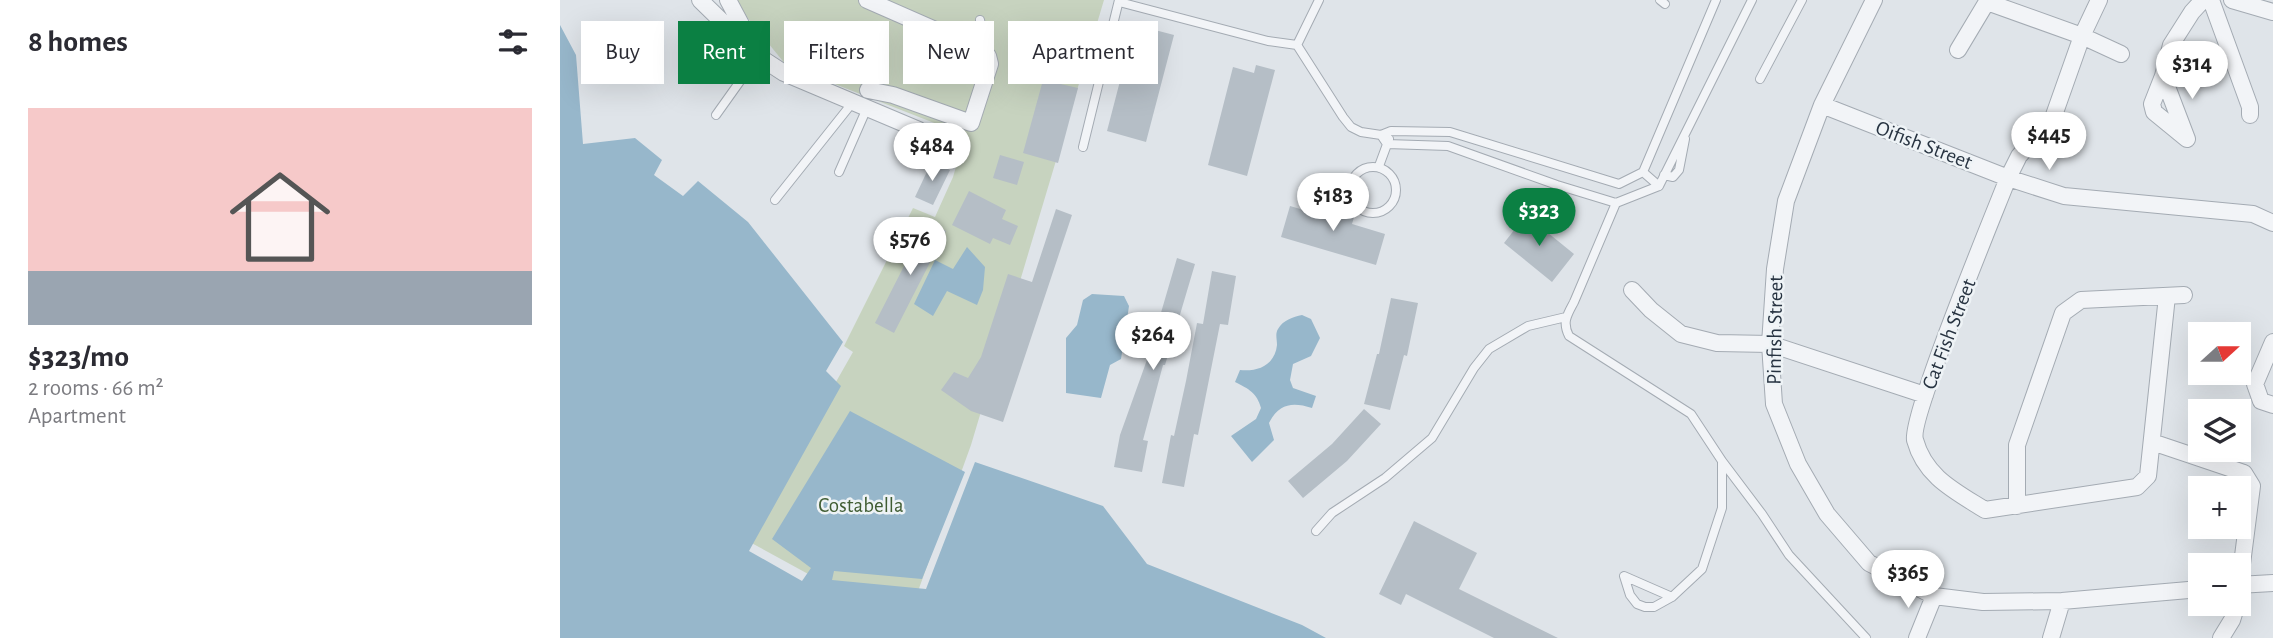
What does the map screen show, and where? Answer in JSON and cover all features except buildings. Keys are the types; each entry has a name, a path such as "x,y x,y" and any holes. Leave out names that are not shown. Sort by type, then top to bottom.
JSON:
{"street":[{"path":"700,0 722,21"},
{"path":"729,0 740,21"},
{"name":"Pinfish Street","path":"1874,0 1822,105 1786,201 1775,269 1770,344 1774,404 1798,464 1827,514 1869,563 1934,596 1983,601 2062,601 2188,590"},
{"name":"Cat Fish Street","path":"2099,0 2082,36 2053,118 2019,156 2008,178 1925,395 1914,437 1923,463 1939,481 1985,510 2137,487 2148,476 2152,442"},
{"path":"2163,76 2171,45 2203,0"},
{"path":"2211,0 2250,107 2250,116"},
{"path":"2232,0 2273,12"},
{"path":"872,1 916,21"},
{"path":"1958,50 1987,1 2082,36 2121,54"},
{"path":"770,64 783,73 919,130"},
{"path":"868,90 893,95 971,124 984,84"},
{"name":"Oifish Street","path":"1822,105 2008,178 2064,196 2253,214 2273,223"},
{"path":"1632,290 1650,310 1681,334 1717,343 1770,344 1925,395"},
{"path":"2017,506 2017,445 2063,313 2081,300 2176,296 2152,442 2244,473 2252,486 2244,553"},
{"path":"2273,342 2255,384 2261,401 2273,405"},
{"path":"2251,587 2273,583"},
{"path":"1917,638 1934,596"},
{"path":"2051,638 2062,601"},
{"path":"2221,638 2233,616"}],"lane":[{"path":"1297,45 1319,0"},
{"path":"1083,147 1119,1 1268,41 1297,45 1351,127 1361,132 1381,135 1391,131 1450,132 1619,184 1643,172 1716,0"},
{"path":"1387,144 1448,146 1616,203 1659,186 1752,0"},
{"path":"1760,79 1802,0"},
{"path":"716,116 738,84"},
{"path":"839,172 860,105"},
{"path":"775,200 860,105"},
{"path":"1379,166 1391,131"},
{"path":"1425,145 1427,131"},
{"path":"1448,146 1450,132"},
{"path":"1381,135 1387,144"},
{"path":"1379,166 1393,176 1397,192 1390,207 1376,214 1360,210 1350,196 1351,180 1363,168 1379,166"},
{"path":"1643,172 1659,186"},
{"path":"1616,203 1566,317 1564,327 1569,336 1691,414 1789,555 1866,638"},
{"path":"1316,531 1332,513 1385,478 1432,438 1474,368 1489,349 1528,326 1566,317"},
{"path":"1672,597 1624,576 1630,594 1637,604 1654,607 1672,597 1702,569 1722,508 1722,461"}],"green space":[{"name":"Costabella","path":"733,0 1104,0 1098,21 1008,21 1008,84 1079,84 971,445 905,627 746,540 853,352 844,346 913,208 935,217 953,177 965,135 835,84 889,84 889,21 784,21 784,63 770,45 770,21 750,21"}],"water":[{"path":"560,25 576,55 583,144 635,138 662,160 654,175 683,196 698,181 748,222 843,342 826,371 841,386 749,551 802,581 811,568 772,539 850,411 965,472 922,579 834,571 832,580 926,589 975,462 1103,506 1147,564 1302,625 1326,638 560,638"},
{"path":"967,247 985,267 983,290 977,305 947,291 933,316 914,304 935,260 953,269"},
{"path":"1092,294 1124,296 1129,306 1121,359 1110,365 1101,398 1066,393 1066,338 1077,325 1083,300"},
{"path":"1302,315 1311,319 1320,338 1311,356 1293,364 1290,380 1293,388 1316,396 1312,408 1293,405 1277,411 1269,423 1274,440 1252,462 1231,436 1256,419 1261,408 1252,392 1235,382 1240,370 1259,368 1273,358 1280,326 1288,319"}]}
